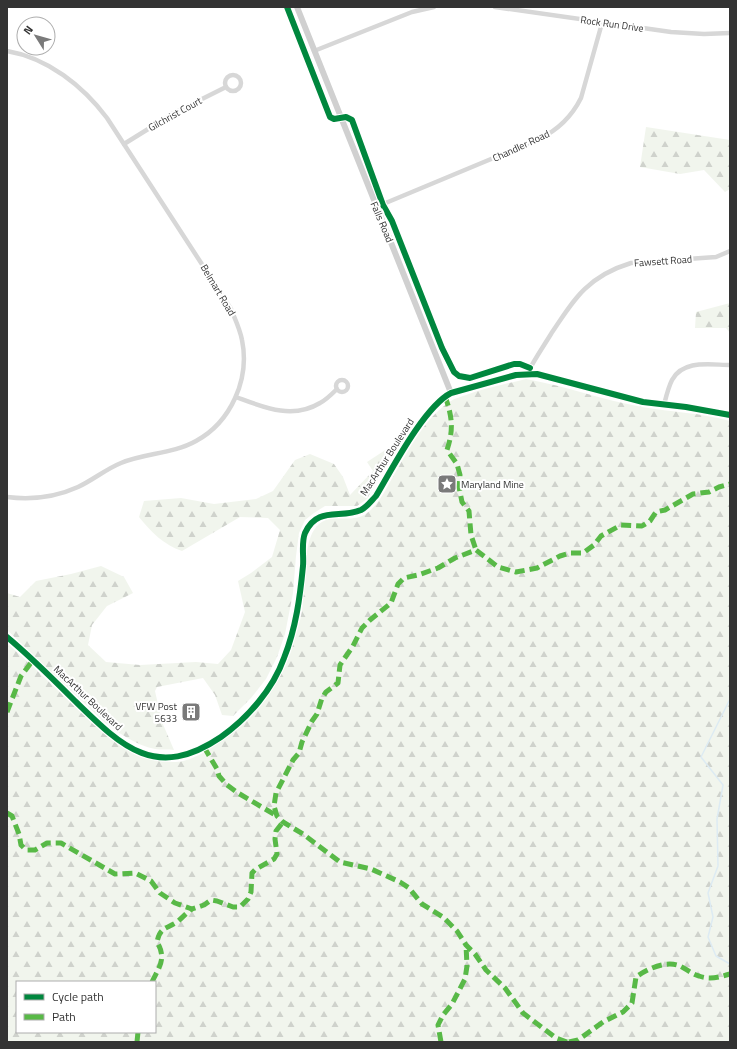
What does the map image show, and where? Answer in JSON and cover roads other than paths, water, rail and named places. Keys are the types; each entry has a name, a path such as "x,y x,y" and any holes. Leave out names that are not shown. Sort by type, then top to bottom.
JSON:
{"main road":[{"name":"Falls Road","path":"297,7 451,393"},
{"name":"MacArthur Boulevard","path":"451,393 503,378 527,374 547,376 643,402 686,407 730,416"}],"street":[{"path":"314,51 412,12 434,7"},
{"name":"Rock Run Drive","path":"495,7 671,32 704,34 730,33"},
{"name":"Chandler Road","path":"376,207 539,139 549,134 566,121 581,98 602,23"},
{"name":"Belmart Road","path":"7,51 31,58 68,78 84,91 98,106 228,305 236,320 242,339 244,356 243,374 236,397 229,410 221,422 196,441 173,451 124,462 79,487 68,491 49,496 22,498 7,497"},
{"name":"Gilchrist Court","path":"124,144 174,113 226,87"},
{"name":"Fawsett Road","path":"527,374 574,300 599,276 631,263 716,257 730,251"},
{"path":"664,405 671,381 680,370 695,364 730,365"},
{"path":"236,397 269,410 295,412 320,404 337,389"},
{"name":"MacArthur Boulevard","path":"7,637 101,726 127,746 141,753 152,756 172,758 185,755 204,747 234,727 251,710 274,678 284,658 298,608 303,564 303,541 309,527 324,515 355,512 362,510 369,504 423,420 441,399 451,393"}],"waterway":[{"path":"730,699 701,757 723,785 717,819 718,866 708,893 713,917 708,937 716,956 730,964"}],"place":[{"name":"Maryland Mine","path":"447,484"},
{"name":"VFW Post 5633","path":"191,712"}]}
